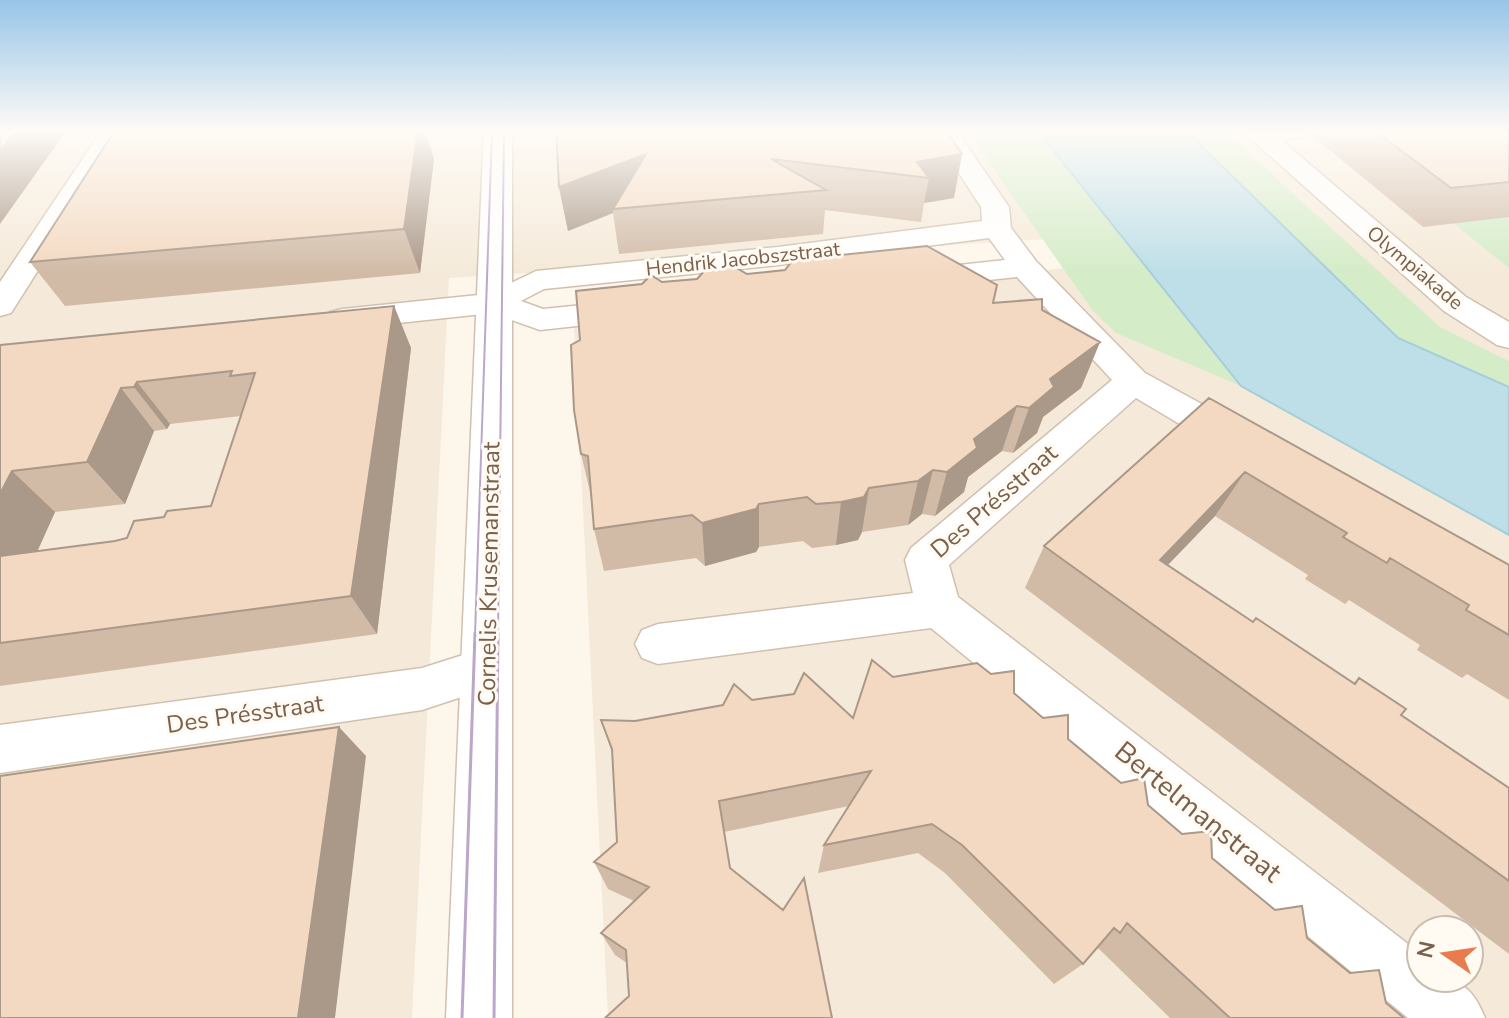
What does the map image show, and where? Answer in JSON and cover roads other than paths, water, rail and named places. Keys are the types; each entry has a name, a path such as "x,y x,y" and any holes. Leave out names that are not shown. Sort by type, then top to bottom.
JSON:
{"street":[{"path":"0,306 84,178"},
{"name":"Cornelis Krusemanstraat","path":"479,1018 497,178"},
{"path":"975,178 995,207 997,228 1025,267 1133,381 1267,457"},
{"name":"Olympiakade","path":"1307,178 1455,304 1509,337"},
{"name":"Hendrik Jacobszstraat","path":"311,322 495,303 536,280 778,256 997,228"},
{"path":"900,280 1025,267"},
{"name":"Hendrik Jacobszstraat","path":"495,303 540,320 665,306"},
{"name":"Des Présstraat","path":"939,608 926,560 1133,381"},
{"path":"658,644 939,608"},
{"name":"Bertelmanstraat","path":"939,608 1455,1018"},
{"name":"Des Présstraat","path":"0,749 422,689 488,668"}],"water":[{"path":"1075,178 1234,178 1398,338 1509,387 1509,535 1241,386"}],"tram line":[{"path":"475,635 490,178"},
{"path":"498,635 503,178"},
{"path":"462,1018 475,633"},
{"path":"494,1018 498,633"}]}
